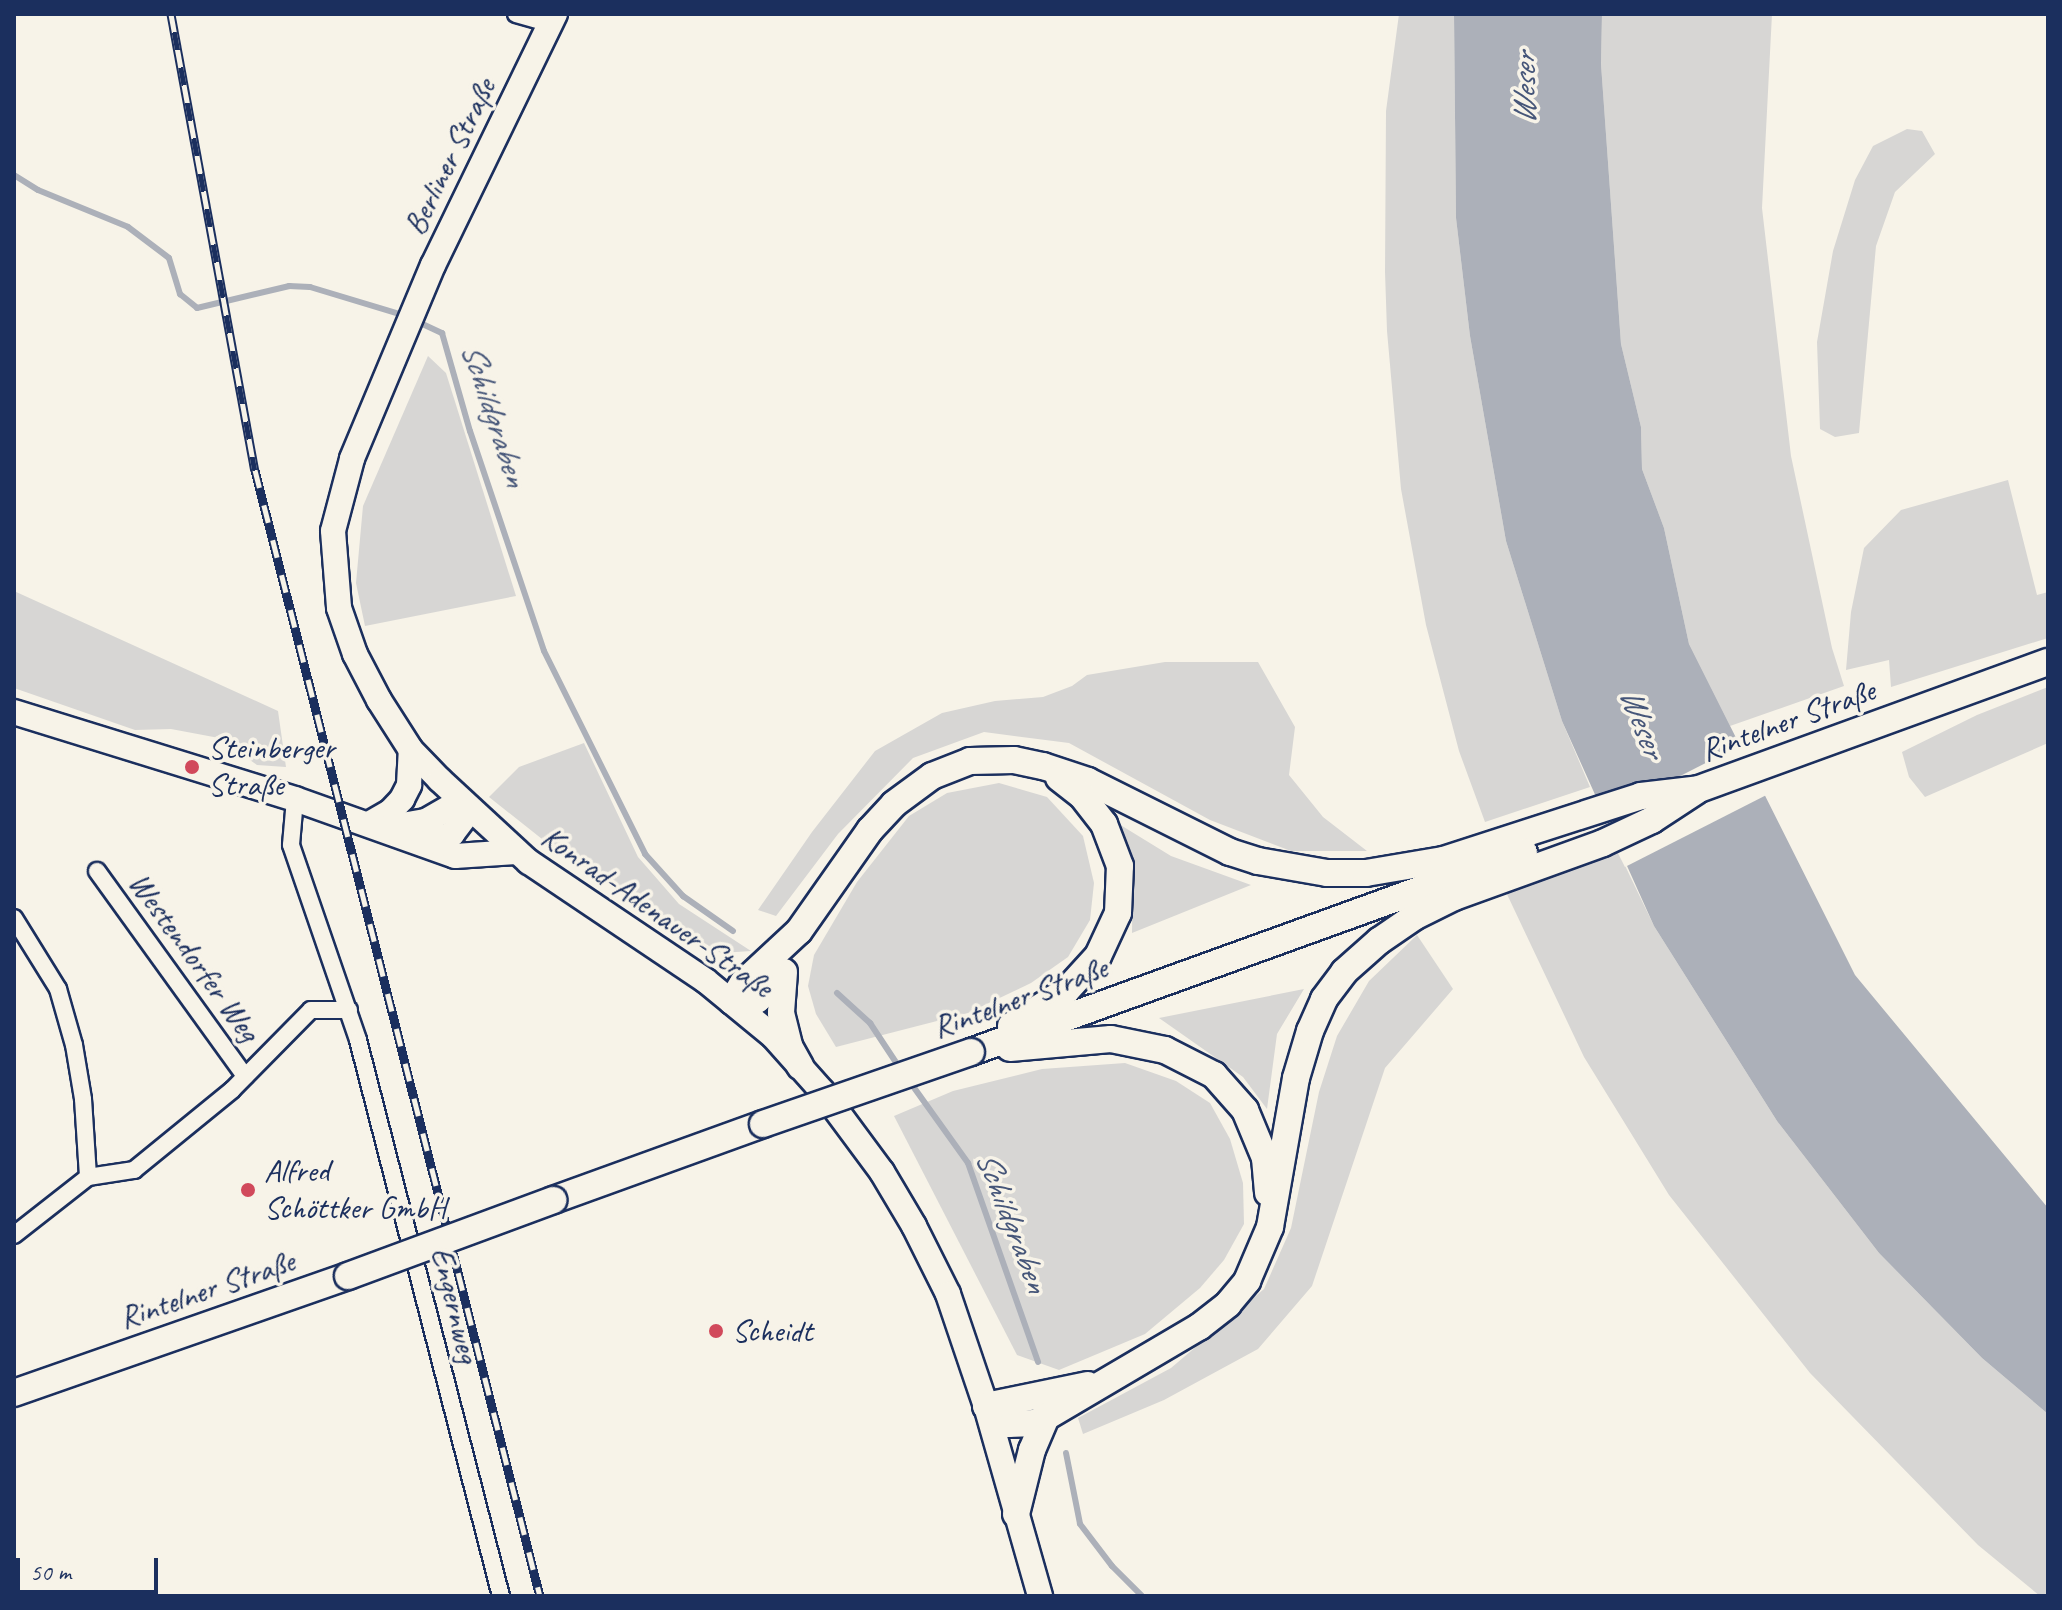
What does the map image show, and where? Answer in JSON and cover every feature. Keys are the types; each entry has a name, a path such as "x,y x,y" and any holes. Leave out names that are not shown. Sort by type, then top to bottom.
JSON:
{"main road":[{"name":"Berliner Straße","path":"405,329 553,19"},
{"name":"Konrad-Adenauer-Straße","path":"405,329 352,459 333,531 339,608 355,654 411,750 465,805 516,852 732,1001 773,1036 861,1143 914,1226 948,1294 986,1406 1040,1596"},
{"name":"Rintelner Straße","path":"1699,789 2048,662"},
{"path":"14,712 295,799 466,857 516,852"},
{"path":"377,826 402,799 409,785 411,750"},
{"path":"732,1001 743,983 799,931 870,830 914,787 970,761 1014,760 1043,766 1088,781 1197,838 1258,861 1327,873 1395,870 1443,860 1641,796 1699,789"},
{"path":"971,1052 1066,991 1098,956 1118,913 1120,866 1104,824 1081,795 1043,766"},
{"path":"986,1406 1008,1424 1035,1423 1098,1384 1158,1353 1228,1304 1247,1281 1270,1227 1296,1078 1324,999 1344,972 1379,941 1410,906 1454,897 1603,843 1652,820 1699,789"},
{"path":"377,826 426,821 465,805"},
{"path":"423,844 452,834 465,805"},
{"name":"Rintelner Straße","path":"14,1393 348,1276 763,1124 1410,906"},
{"path":"799,931 782,978 783,1024 800,1066"},
{"path":"732,1001 757,1000 782,978"},
{"path":"971,1052 1111,1039 1165,1050 1214,1075 1245,1110 1265,1158 1270,1227"},
{"path":"986,1406 1098,1384"},
{"path":"1016,1514 1032,1450 1046,1417"}],"street":[{"path":"516,14 553,19"},
{"name":"Engernweg","path":"295,799 291,845 349,1010 501,1596"},
{"name":"Westendorfer Weg","path":"97,871 245,1076"},
{"path":"14,918 58,989 74,1045 83,1099 88,1177 14,1235"},
{"name":"Westendorfer Weg","path":"88,1177 134,1170 245,1076 311,1010 349,1010"}],"shaded area":[{"path":"1399,14 1454,14 1456,218 1470,336 1506,541 1562,721 1590,787 1485,822 1459,751 1426,625 1401,489 1385,272 1386,111"},
{"path":"1602,14 1772,14 1762,208 1791,456 1832,648 1844,686 1730,726 1689,644 1664,528 1642,469 1641,427 1621,344 1601,64"},
{"path":"1907,129 1922,131 1935,154 1895,192 1876,246 1859,433 1835,437 1820,429 1817,342 1833,251 1855,180 1873,146"},
{"path":"428,356 446,373 516,596 365,626 356,583 363,506"},
{"path":"2008,480 2037,595 2048,592 2048,638 1891,687 1889,660 1846,670 1851,612 1864,548 1901,510"},
{"path":"14,591 278,711 286,767 257,765 219,738 171,729 135,730 14,688"},
{"path":"1165,662 1258,662 1295,727 1289,775 1323,817 1367,851 1291,851 1210,820 1069,743 984,732 913,758 838,834 776,916 758,910 812,832 875,751 942,713 995,701 1043,697 1072,686 1087,675"},
{"path":"2048,687 2048,743 1925,797 1909,777 1902,752 1977,715"},
{"path":"584,743 638,857 679,904 751,951 721,953 542,839 489,797 519,767"},
{"path":"999,783 1047,797 1083,836 1094,883 1090,920 1068,957 1031,983 968,1013 836,1047 816,1014 808,986 814,955 857,882 909,816 947,793"},
{"path":"1114,821 1171,856 1251,885 1132,933 1133,857"},
{"path":"1618,851 1654,926 1777,1121 1879,1253 1982,1358 2048,1414 2048,1596 2040,1596 1978,1545 1810,1373 1669,1195 1584,1057 1505,890"},
{"path":"1417,935 1453,989 1385,1068 1312,1286 1258,1349 1164,1400 1083,1434 1078,1418 1171,1368 1264,1289 1291,1228 1319,1092 1337,1036 1369,981"},
{"path":"1304,989 1277,1034 1267,1109 1243,1077 1159,1018"},
{"path":"1125,1063 1176,1081 1210,1103 1230,1139 1243,1183 1244,1224 1224,1260 1200,1288 1145,1334 1059,1370 1017,1355 894,1116 953,1091 1042,1069"}],"water":[{"name":"Weser","path":"1454,14 1602,14 1601,64 1621,344 1641,427 1642,469 1664,528 1689,644 1855,975 2048,1208 2048,1414 1982,1358 1879,1253 1777,1121 1654,926 1562,721 1506,541 1470,336 1456,218"}],"pier":[{"path":"1743,744 1768,794 1625,867 1600,817"}],"waterway":[{"name":"Schildgraben","path":"14,175 38,190 128,227 169,258 180,294 197,308 289,286 310,287 406,316"},
{"name":"Schildgraben","path":"416,321 442,333 470,431 544,651 645,854 683,896 733,931"},
{"name":"Schildgraben","path":"837,993 870,1023 901,1070"},
{"name":"Schildgraben","path":"910,1082 968,1163 1038,1362"},
{"name":"Schildgraben","path":"1066,1453 1080,1524 1112,1566 1142,1596"}],"railway":[{"path":"171,14 255,470 540,1596"}],"place":[{"name":"Steinberger Straße","path":"192,767"},
{"name":"Alfred Schöttker GmbH","path":"248,1190"},
{"name":"Scheidt","path":"716,1331"}]}
